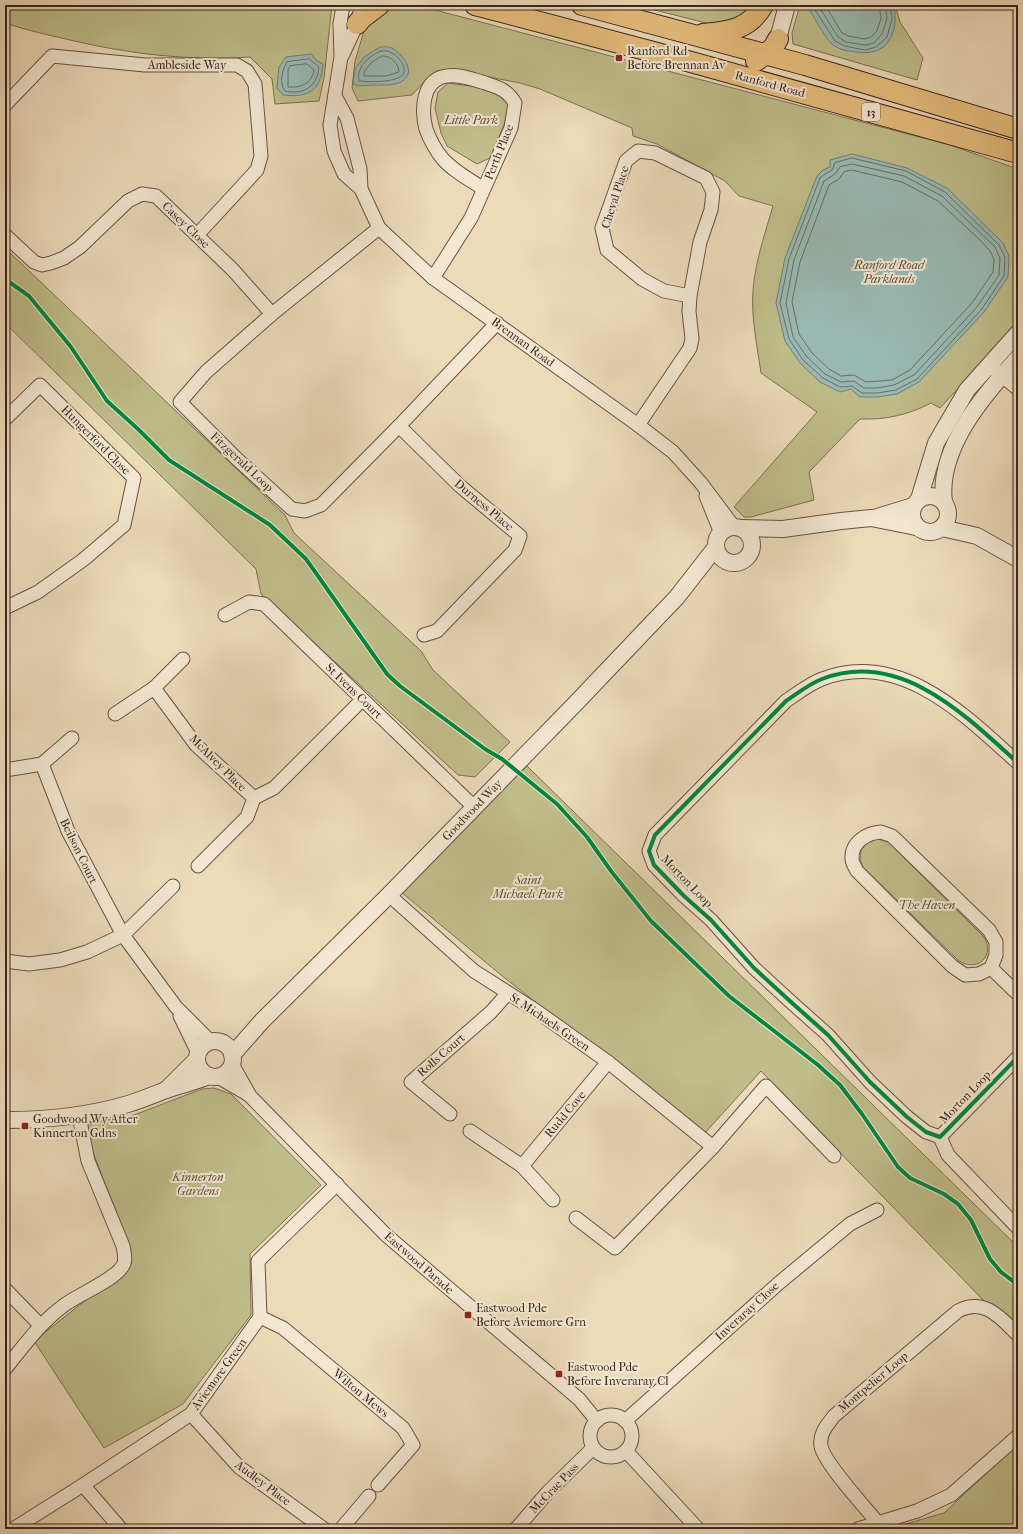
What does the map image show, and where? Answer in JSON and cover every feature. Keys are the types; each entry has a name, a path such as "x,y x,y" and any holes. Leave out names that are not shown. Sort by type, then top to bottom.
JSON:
{"main road":[{"path":"360,14 362,18 379,5"},
{"name":"Ranford Road","path":"475,5 1018,153"},
{"path":"582,5 693,35 774,45"},
{"path":"693,35 725,32 746,25 758,14 763,5"},
{"path":"724,72 740,68 755,61 774,45"},
{"name":"13","path":"774,45 780,49 786,57 796,63 1018,129"}],"street":[{"path":"341,57 340,24 343,5"},
{"path":"774,45 787,6"},
{"path":"341,57 360,14"},
{"name":"Ambleside Way","path":"5,105 52,56 145,65 237,65 247,71 255,84 261,156 258,170 196,234"},
{"name":"Brennan Road","path":"341,57 330,125 334,151 344,174 361,189"},
{"name":"Perth Place","path":"433,278 471,218 484,189 511,128 515,103 510,94 499,87 459,75 445,76 436,80 429,87 425,96 424,114 426,130 442,158 484,189"},
{"name":"Brennan Road","path":"335,96 347,118 360,169 361,189 379,228 433,278 638,425 682,460 701,483 727,539"},
{"name":"Cheval Place","path":"638,425 690,348 692,339 689,311 690,296 700,242 711,210 713,192 706,178 655,153 638,151 626,161 602,228 607,250 642,279 664,291 690,296"},
{"name":"Casey Close","path":"5,235 34,262 42,264 51,263 64,258 80,247 128,201 142,194 156,196 233,270 272,314"},
{"name":"Fitzgerald Loop","path":"379,228 272,314 206,372 180,402 238,460 292,509 305,511 321,505 399,426 496,323"},
{"path":"916,527 911,516 936,443 967,390 993,359 1018,333"},
{"path":"993,359 1012,367"},
{"path":"1012,367 1018,389"},
{"path":"727,539 841,520 873,518 916,527 928,533 935,532 942,528 947,521 946,506 942,490 945,466 963,427 1012,367"},
{"name":"Hungerford Close","path":"5,419 40,385 134,478 124,525 83,560 38,592 5,608"},
{"name":"Durness Place","path":"399,426 460,486 520,536 515,550 438,631 424,635"},
{"path":"873,518 916,503 929,496 936,496 977,536 1018,559"},
{"path":"942,528 977,536"},
{"path":"752,545 784,529"},
{"path":"748,533 751,538 752,550 746,558 736,563 727,539 748,533"},
{"name":"Goodwood Way","path":"166,1090 197,1056 201,1048 225,1051 262,1021 389,895 575,704 677,597 727,539"},
{"name":"St Ivens Court","path":"225,615 249,602 264,604 362,700 474,806"},
{"path":"115,714 154,688 183,659"},
{"name":"Morton Loop","path":"1018,763 968,719 922,687 896,676 867,671 844,673 822,679 803,689 786,701 656,835 649,850 654,865 684,896 711,920 754,968 828,1035 870,1082 907,1118 926,1132 940,1137 1018,1057"},
{"name":"McAlvey Place","path":"154,688 196,745 254,798"},
{"name":"McAlvey Place","path":"198,866 247,816 254,798 274,788 362,700"},
{"path":"5,770 42,764 72,738"},
{"name":"Beilson Court","path":"42,764 68,831 123,936 176,1007 225,1051"},
{"path":"881,832 892,836 989,930 996,942 996,955 991,968 979,974 965,975 952,966 857,871 852,860 854,847 861,839 870,833 881,832"},
{"path":"5,961 29,964 60,960 87,952 123,936 173,886"},
{"name":"St Michaels Green","path":"389,895 474,971 535,1010 608,1062 713,1147"},
{"path":"991,968 1018,994"},
{"name":"Rolls Court","path":"450,1114 411,1082 491,1012 508,994"},
{"name":"Beilson Court","path":"176,1007 197,1056"},
{"name":"Goodwood Way","path":"5,1120 29,1120 79,1116 129,1104 166,1090 227,1072 225,1051"},
{"name":"Eastwood Parade","path":"225,1051 250,1096 386,1235 579,1399 597,1420"},
{"path":"197,1056 200,1070 213,1077"},
{"name":"Rudd Cove","path":"522,1166 608,1062"},
{"name":"Eastwood Parade","path":"213,1077 250,1096"},
{"path":"576,1218 615,1248 713,1147 766,1086 834,1156"},
{"path":"5,1369 40,1325 63,1305 113,1275 123,1267 125,1258 123,1246 88,1161 79,1116"},
{"path":"470,1131 522,1166 553,1200"},
{"path":"940,1137 948,1155 1018,1228"},
{"path":"260,1317 258,1261 336,1184"},
{"name":"Inveraray Close","path":"625,1421 779,1283 850,1224 876,1210"},
{"path":"5,1289 40,1325"},
{"name":"Montpelier Loop","path":"878,1523 825,1459 821,1446 823,1432 834,1416 958,1311 965,1307 986,1308 999,1316 1018,1335"},
{"name":"Aviemore Green","path":"13,1529 191,1414 260,1317"},
{"name":"Wilton Mews","path":"260,1317 283,1328 403,1428 413,1445 378,1485"},
{"name":"Audley Place","path":"191,1414 238,1468 324,1529"},
{"path":"612,1416 619,1417 625,1421 630,1427 632,1437 626,1451 620,1455 609,1457 602,1456 593,1448 590,1442 590,1432 597,1420 612,1416"},
{"path":"858,1529 917,1511 952,1495 1018,1436"},
{"name":"McCrae Pass","path":"516,1529 548,1492 593,1448"},
{"path":"626,1451 698,1529"},
{"path":"83,1485 121,1529"},
{"path":"341,1529 369,1496"}],"green space":[{"path":"5,5 332,5 324,78 319,101 275,104 272,79 250,57 182,57 137,53 92,45 5,23"},
{"name":"Ranford Road Parklands","path":"392,5 416,5 950,145 1018,169 1018,324 940,408 931,403 905,414 878,419 860,419 809,472 814,500 751,517 744,517 734,507 817,412 761,373 756,342 753,290 758,259 773,206 739,196 725,181 657,144 633,136 632,128 540,89 520,83 453,70 438,71 424,82 412,95 358,101 352,88 355,61 364,31 376,14"},
{"path":"635,5 755,5 734,19 723,23 710,24"},
{"path":"800,5 895,5 900,22 923,58 917,80 793,44 792,33"},
{"name":"Little Park","path":"448,83 493,89 510,100 504,125 490,158 477,164 447,146 441,133 435,108 438,92"},
{"path":"5,248 285,515 294,533 421,651 433,670 510,742 475,777 458,775 261,594 256,569 5,323"},
{"name":"Saint Michaels Park","path":"527,766 1018,1247 1018,1336 761,1071 704,1134 501,975 401,892"},
{"name":"The Haven","path":"878,839 888,842 983,936 987,943 988,950 983,960 978,964 972,965 965,964 958,960 863,867 860,857 862,849 868,842"},
{"name":"Kinnerton Gardens","path":"214,1088 231,1094 321,1185 250,1254 251,1315 183,1404 104,1448 34,1341 120,1273 125,1235 82,1124 134,1115 202,1089"},
{"path":"1018,1444 1018,1529 888,1529 944,1513"}],"water":[{"path":"807,5 894,5 895,25 893,33 889,41 876,51 867,53 846,51 832,44 819,26"},
{"path":"380,47 392,48 403,57 408,66 408,75 399,83 391,85 361,86 353,84 355,69 364,57"},
{"path":"311,54 317,61 323,64 322,73 316,86 312,91 306,94 292,96 283,95 277,88 279,67 286,57"},
{"path":"852,154 907,168 947,188 1003,243 1009,256 1008,277 984,312 919,382 897,394 878,397 860,397 851,389 840,392 820,382 800,363 785,341 776,303 785,258 817,176 823,170 830,167 830,160"}],"cycle path":[{"path":"5,279 29,296 71,347 107,401 169,460 270,525 306,559 387,674 400,686 485,749 502,759 557,804 587,837 611,871 651,921 729,996 818,1065 840,1085 862,1114 898,1167 910,1178 944,1194 958,1204 971,1220 990,1259 1001,1272 1018,1285"},
{"path":"1018,763 976,725 953,707 929,692 904,680 878,673 851,672 817,681 786,701 655,835 649,851 654,865 684,896 711,920 754,968 828,1035 870,1082 907,1117 926,1132 940,1137 1018,1057"}],"place":[{"name":"Ranford Rd Before Brennan Av","path":"619,58"},
{"name":"Goodwood Wy After Kinnerton Gdns","path":"25,1126"},
{"name":"Eastwood Pde Before Aviemore Grn","path":"468,1315"},
{"name":"Eastwood Pde Before Inveraray Cl","path":"559,1374"}]}
